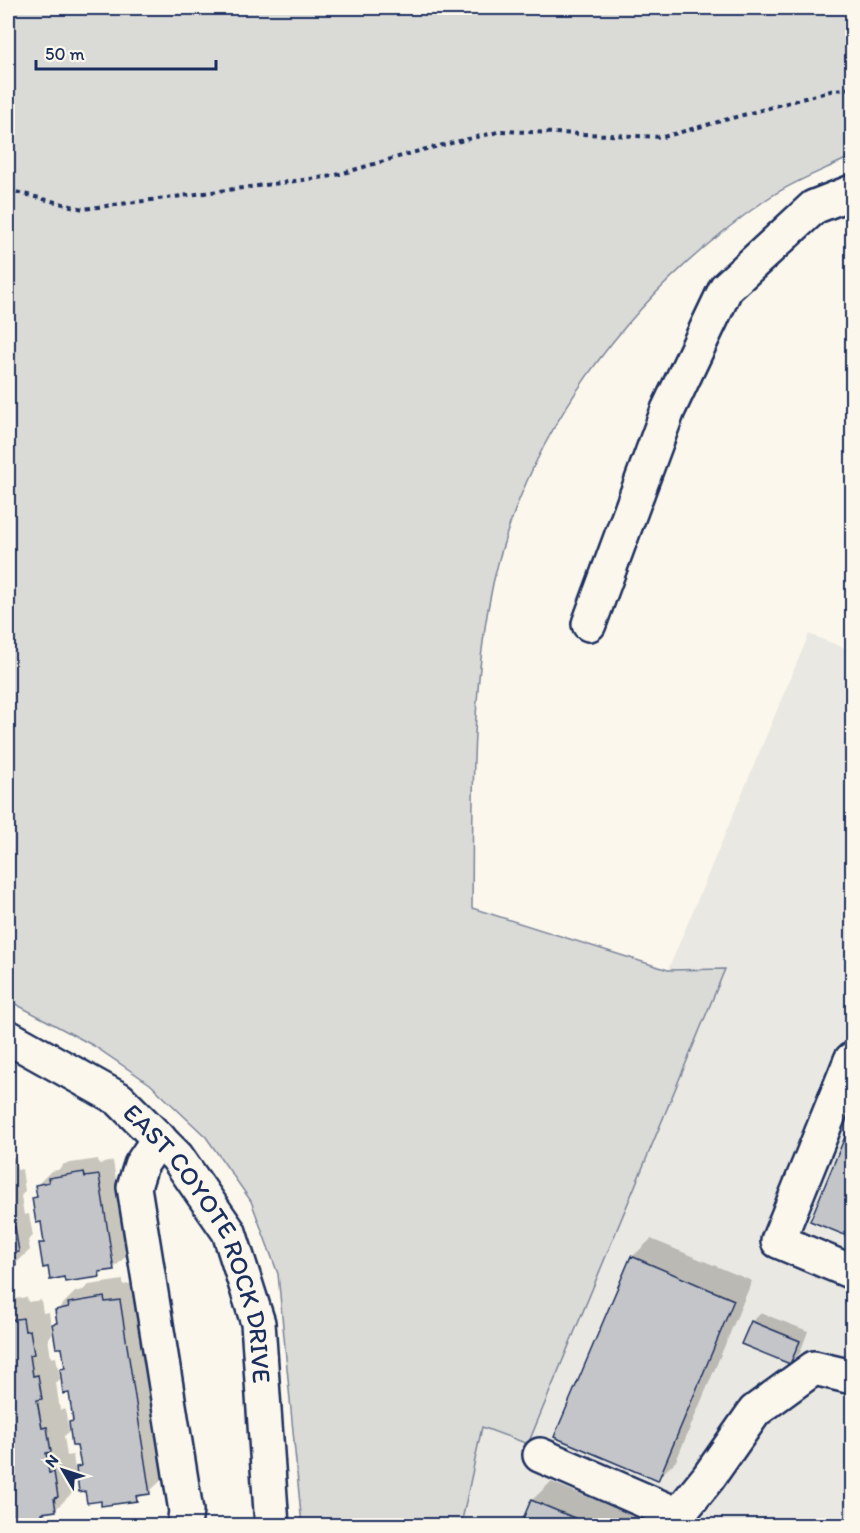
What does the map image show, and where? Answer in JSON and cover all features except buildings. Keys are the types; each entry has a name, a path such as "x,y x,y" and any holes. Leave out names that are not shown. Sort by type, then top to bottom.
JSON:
{"street":[{"path":"589,624 668,410 726,288 814,207 852,192"},
{"name":"EAST COYOTE ROCK DRIVE","path":"8,1037 119,1099 177,1156 229,1232 258,1323 272,1526"},
{"path":"851,1053 778,1242 852,1272"},
{"path":"159,1138 141,1165 134,1187 186,1511 184,1526"},
{"path":"540,1455 675,1520 755,1411 814,1368 852,1377"}],"path":[{"path":"8,190 83,209 333,176 422,150 502,131 663,137 834,90 852,88"}],"shaded area":[{"path":"8,8 852,8 852,156 798,181 767,199 717,237 669,280 626,326 587,377 553,430 524,487 503,547 488,609 478,683 474,758 472,908 668,970 725,969 528,1444 482,1427 461,1525 302,1525 278,1274 251,1201 206,1137 150,1084 94,1046 8,1000"},
{"path":"809,634 852,651 852,1525 461,1526 482,1426 528,1444 724,970 668,970"}]}
